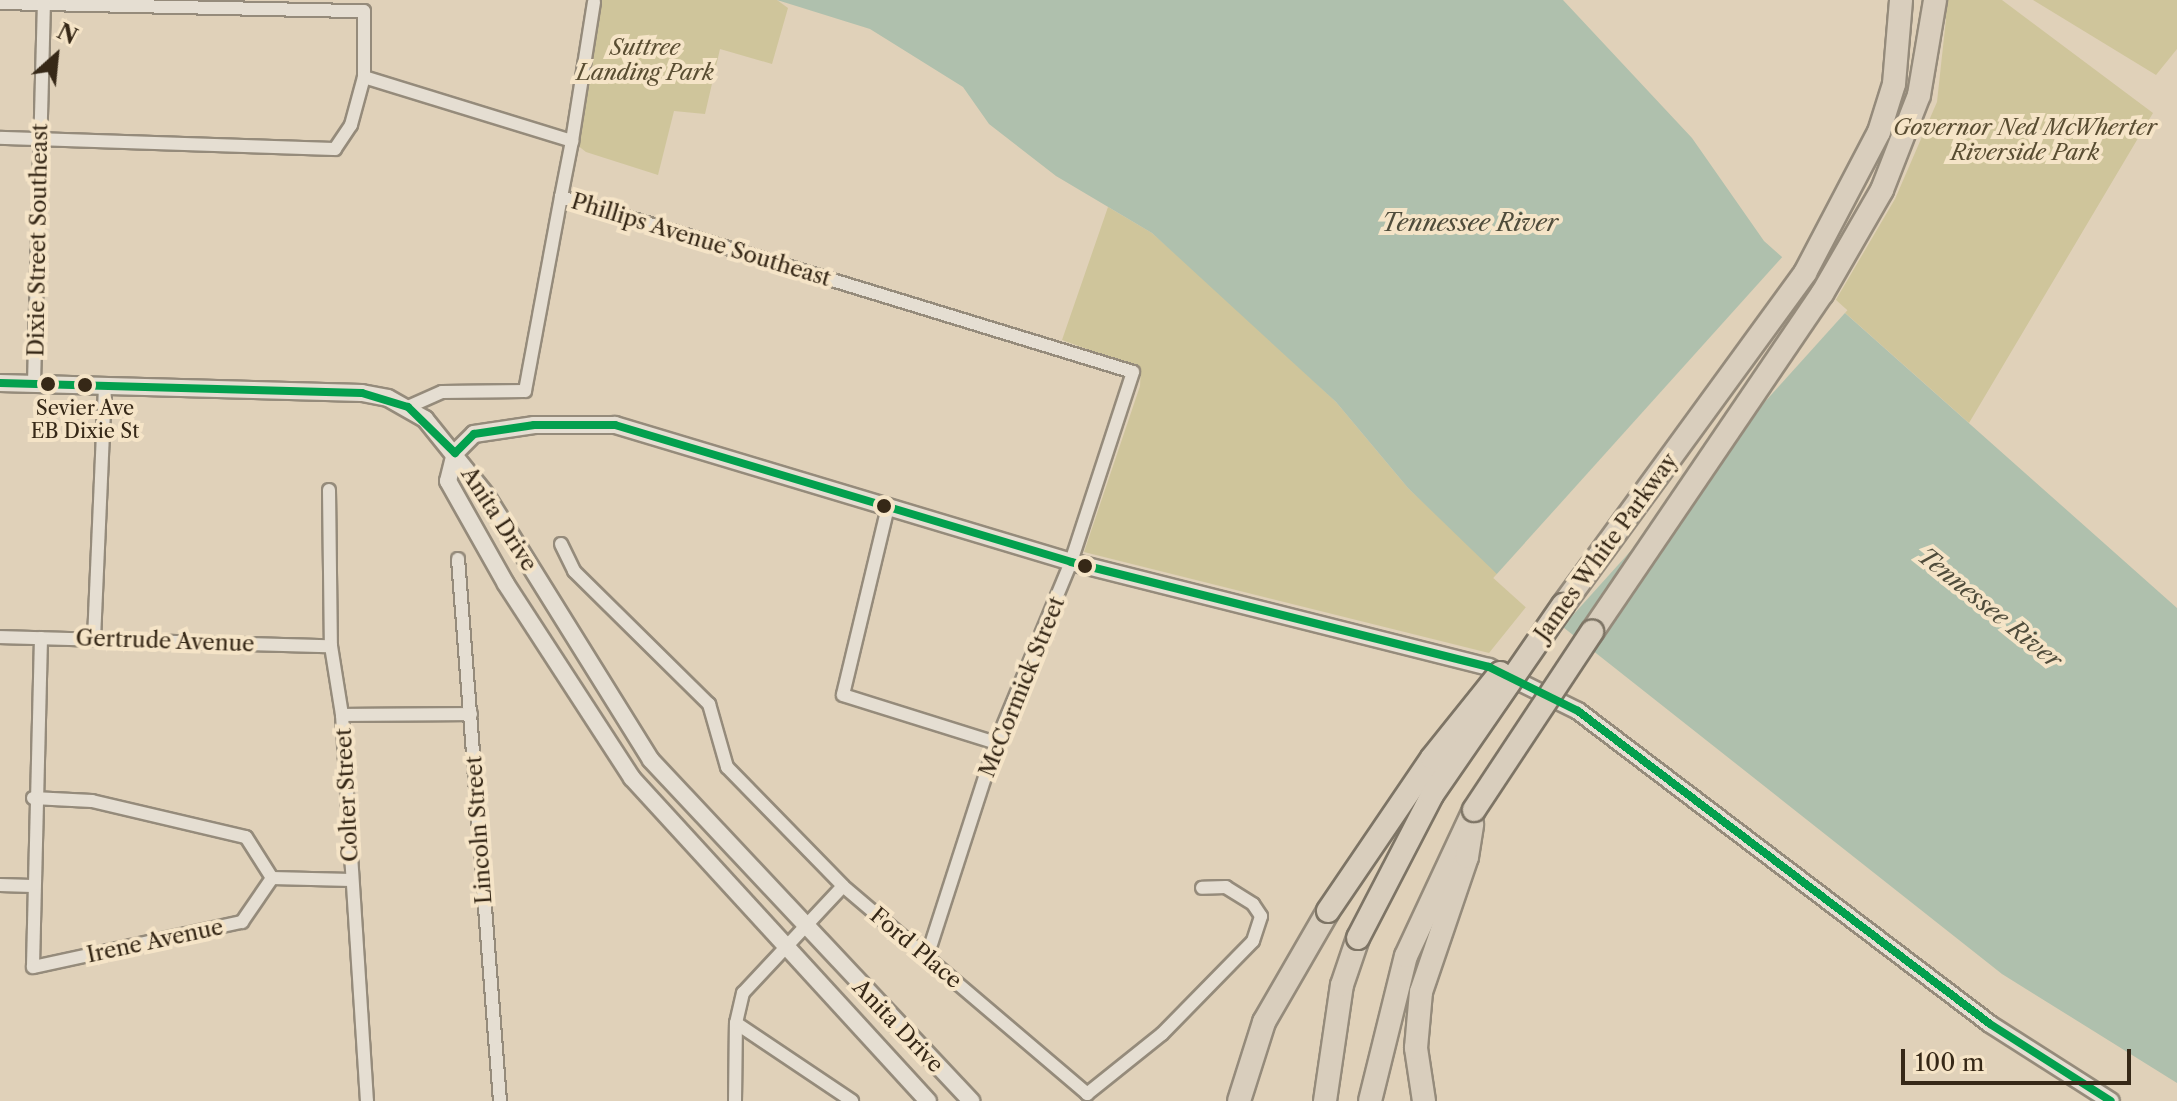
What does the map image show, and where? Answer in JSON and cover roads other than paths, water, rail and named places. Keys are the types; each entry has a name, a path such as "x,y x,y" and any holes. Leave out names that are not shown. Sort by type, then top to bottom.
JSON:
{"highway":[{"name":"James White Parkway","path":"1325,1101 1342,985 1358,938 1432,795 1563,605 1805,273 1879,132 1894,84 1901,0"},
{"name":"James White Parkway","path":"1370,1101 1406,956 1474,810 1822,294 1882,190 1919,95 1935,0"},
{"path":"1222,1101 1328,911 1432,758 1563,605"},
{"path":"1424,1101 1417,1033 1428,964 1467,857 1474,810"},
{"path":"1239,1101 1264,1022"}],"main road":[{"path":"0,383 362,393 408,407 455,453 474,434 546,424 615,425 1071,562 1451,654 1547,692 1990,1024 2111,1101"},
{"name":"Anita Drive","path":"455,453 651,760 803,929 971,1101"},
{"name":"Anita Drive","path":"455,453 448,481 506,584 632,778 928,1101"}],"street":[{"name":"Phillips Avenue Southeast","path":"596,1 561,197 1133,372"},
{"name":"Dixie Street Southeast","path":"34,383 44,2"},
{"path":"0,3 364,11 364,77 351,125 335,149 0,138"},
{"path":"364,77 572,141"},
{"path":"408,407 442,392 525,391 561,197"},
{"name":"McCormick Street","path":"927,957 996,743 1071,562 1133,372"},
{"path":"94,639 105,385"},
{"name":"Colter Street","path":"329,490 331,646 342,715 367,1101"},
{"path":"888,507 843,695 996,743"},
{"name":"Ford Place","path":"561,544 574,571 709,704 727,767 843,886 1087,1094 1162,1034 1253,941 1261,916 1253,904 1226,887 1202,888"},
{"name":"Lincoln Street","path":"458,559 500,1101"},
{"name":"Gertrude Avenue","path":"0,637 331,646"},
{"path":"0,885 32,886 41,638"},
{"path":"342,715 471,714"},
{"path":"33,798 92,801 246,837 272,878 351,880"},
{"name":"Irene Avenue","path":"32,886 33,967 242,922 272,878"},
{"path":"735,1101 736,1023 743,993 843,886"},
{"path":"736,1023 852,1101"}],"water":[{"name":"Tennessee River","path":"777,0 1563,0 1692,138 1764,241 2177,608 2177,1083 2002,974 1501,578 1408,488 1336,402 1152,233 1056,176 989,124 963,87 870,29"}],"place":[{"name":"Sevier Ave EB Dixie St","path":"85,385"}],"park label":[{"name":"Suttree Landing Park","path":"645,60"},
{"name":"Governor Ned McWherter Riverside Park","path":"2025,140"}]}
